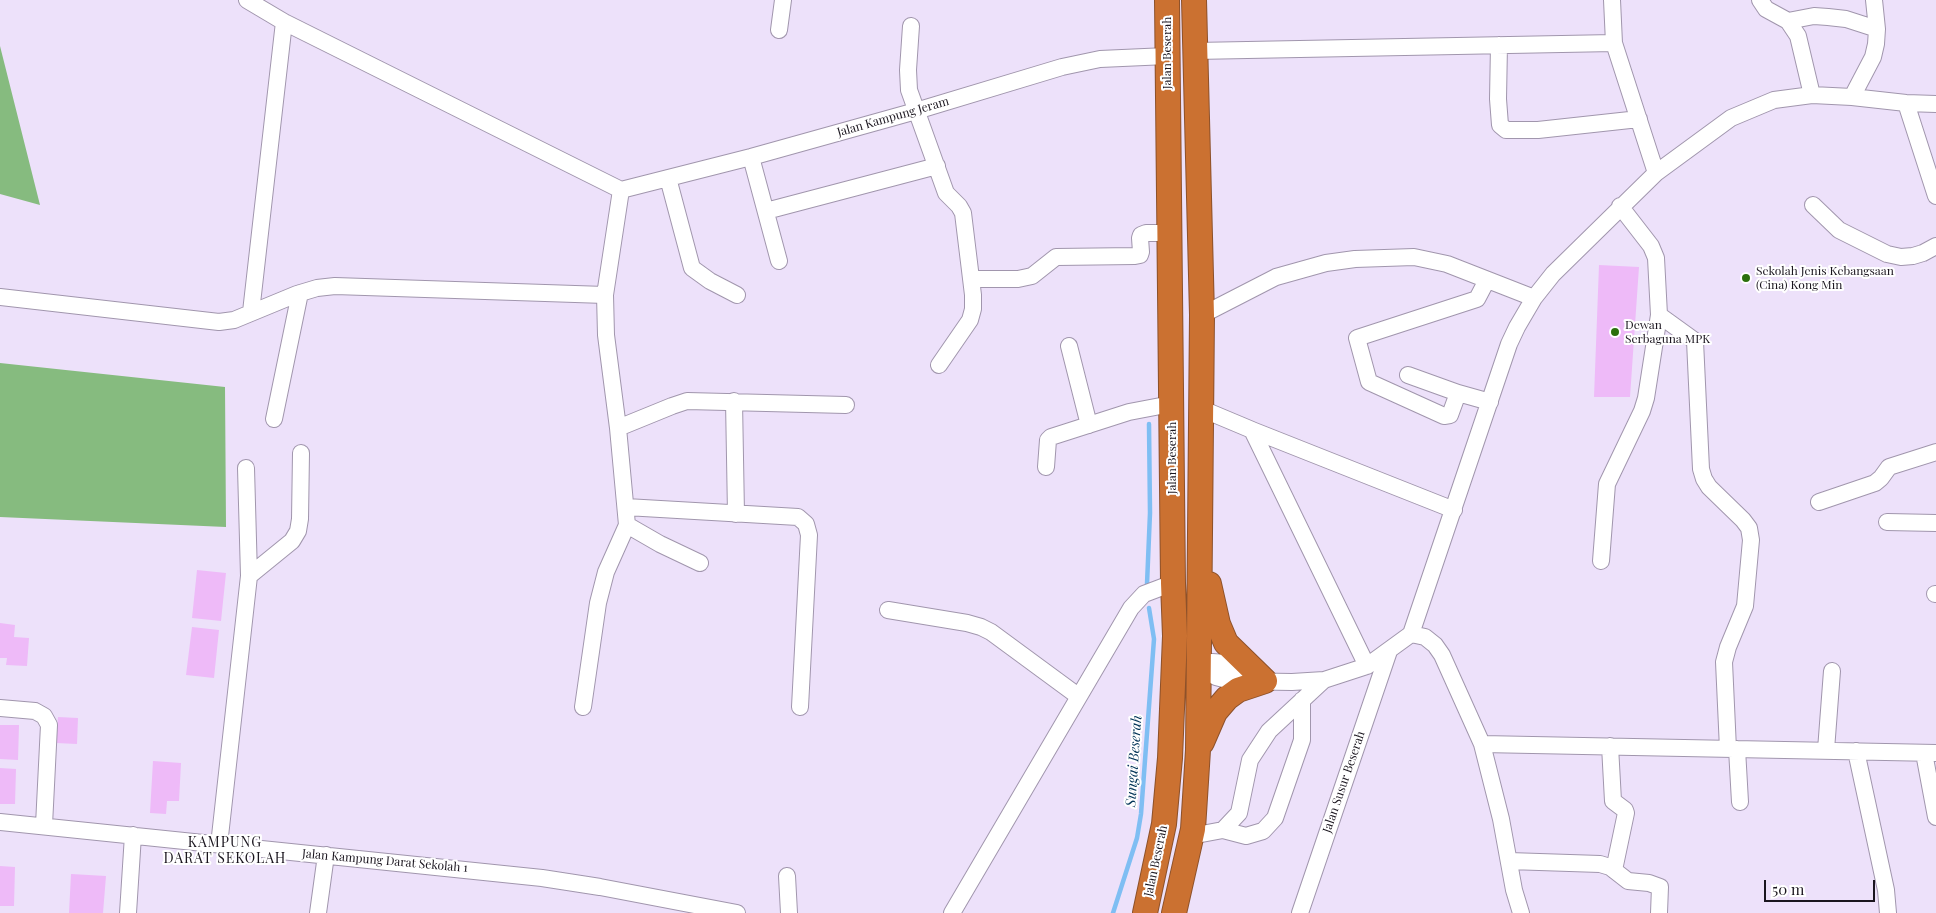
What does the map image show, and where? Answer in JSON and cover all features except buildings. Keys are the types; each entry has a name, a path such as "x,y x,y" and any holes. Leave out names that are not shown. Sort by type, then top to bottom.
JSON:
{"highway":[{"name":"Jalan Beserah","path":"1145,913 1164,824 1170,758 1175,636 1167,0"},
{"path":"1174,913 1191,836 1198,750 1202,314 1194,0"},
{"path":"1198,750 1215,712 1227,698 1238,690 1265,681 1226,643 1218,624 1200,546"},
{"path":"1175,636 1199,666"},
{"path":"1173,688 1199,666"}],"street":[{"path":"247,0 284,22 621,190 605,295 606,334 618,428 627,525 606,572 598,602 583,706"},
{"path":"779,30 783,0"},
{"path":"1612,0 1614,43 1656,173"},
{"path":"1760,0 1766,9 1788,21 1798,36 1812,95"},
{"path":"1852,97 1873,58 1877,28 1874,0"},
{"path":"1788,21 1814,16 1828,16 1877,28"},
{"path":"251,312 284,22"},
{"path":"911,26 908,70 910,90 946,193 963,213 971,279 973,309 970,320 939,365"},
{"path":"1195,51 1614,43"},
{"path":"1499,45 1498,99 1500,125 1506,130 1538,130 1639,119"},
{"name":"Jalan Kampung Jeram","path":"621,190 752,157 916,111 1062,66 1100,59 1167,56"},
{"path":"1199,666 1216,677 1231,681 1292,682 1324,680 1366,666 1411,634 1509,344 1517,327 1534,298 1553,274 1620,206 1656,173 1731,118 1774,100 1812,95 1936,104"},
{"path":"1906,103 1936,196"},
{"path":"752,157 779,261"},
{"path":"766,211 937,166"},
{"path":"668,178 692,268 710,281 737,295"},
{"path":"1813,205 1839,230 1887,254 1901,257 1913,256 1936,246"},
{"path":"1600,561 1607,484 1644,404 1649,385 1659,315 1656,258 1651,246 1620,206"},
{"path":"971,279 1018,279 1032,276 1056,257 1140,255 1141,235 1146,233 1170,233"},
{"path":"1202,314 1276,277 1326,263 1355,259 1414,257 1446,264 1534,298"},
{"path":"1458,393 1450,415 1444,416 1369,382 1357,338 1477,299 1487,280"},
{"path":"0,297 218,322 234,320 300,292 335,286 605,295"},
{"path":"274,419 300,292"},
{"path":"1659,315 1695,341 1701,470 1709,487 1743,520 1749,528 1750,534 1745,606 1728,647 1724,662 1732,749 1740,802"},
{"path":"1069,346 1089,425"},
{"path":"1408,375 1490,402"},
{"path":"618,428 688,401 846,405"},
{"path":"734,401 736,514"},
{"path":"1046,467 1048,440 1129,412 1171,404"},
{"path":"1202,409 1454,510"},
{"path":"1252,430 1366,666"},
{"path":"1818,502 1875,483 1882,478 1889,467 1936,452"},
{"path":"249,576 292,541 298,531 300,519 301,453"},
{"path":"219,845 249,576 246,468"},
{"path":"626,507 798,517 806,524 808,535 800,707"},
{"path":"1887,522 1936,523"},
{"path":"627,525 660,544 700,563"},
{"path":"952,913 1131,608 1144,594 1173,583"},
{"path":"888,610 981,627 992,632 1078,696"},
{"path":"1411,634 1425,637 1435,645 1442,655 1482,744 1501,819 1514,890 1521,913"},
{"name":"Jalan Susur Beserah","path":"1300,913 1389,651"},
{"path":"1826,750 1832,671"},
{"path":"1223,830 1239,813 1250,760 1269,731 1324,680"},
{"path":"1191,836 1223,830 1246,836 1263,830 1275,818 1302,740 1302,700"},
{"path":"0,708 36,711 44,716 49,725 44,825"},
{"path":"1482,744 1930,753 1936,817"},
{"path":"1610,746 1613,801 1625,810 1626,813 1614,870"},
{"path":"1856,751 1886,890 1888,913"},
{"name":"Jalan Kampung Darat Sekolah 1","path":"0,822 44,825 133,836 542,878 737,913"},
{"path":"128,913 133,836"},
{"path":"318,913 326,856"},
{"path":"1509,861 1600,864 1610,866 1628,881 1649,883 1660,887 1659,913"},
{"path":"787,876 789,913"}],"green space":[{"path":"0,46 40,205 0,194"},
{"path":"0,363 225,387 226,527 0,517"}],"waterway":[{"name":"Sungai Beserah","path":"1147,584 1150,513 1149,424"},
{"name":"Sungai Beserah","path":"1113,913 1137,838 1141,814 1154,639 1149,608"}],"place":[{"name":"Sekolah Jenis Kebangsaan (Cina) Kong Min","path":"1746,278"},
{"name":"Dewan Serbaguna MPK","path":"1615,332"}],"district":[{"name":"KAMPUNG DARAT SEKOLAH","path":"225,852"}]}
